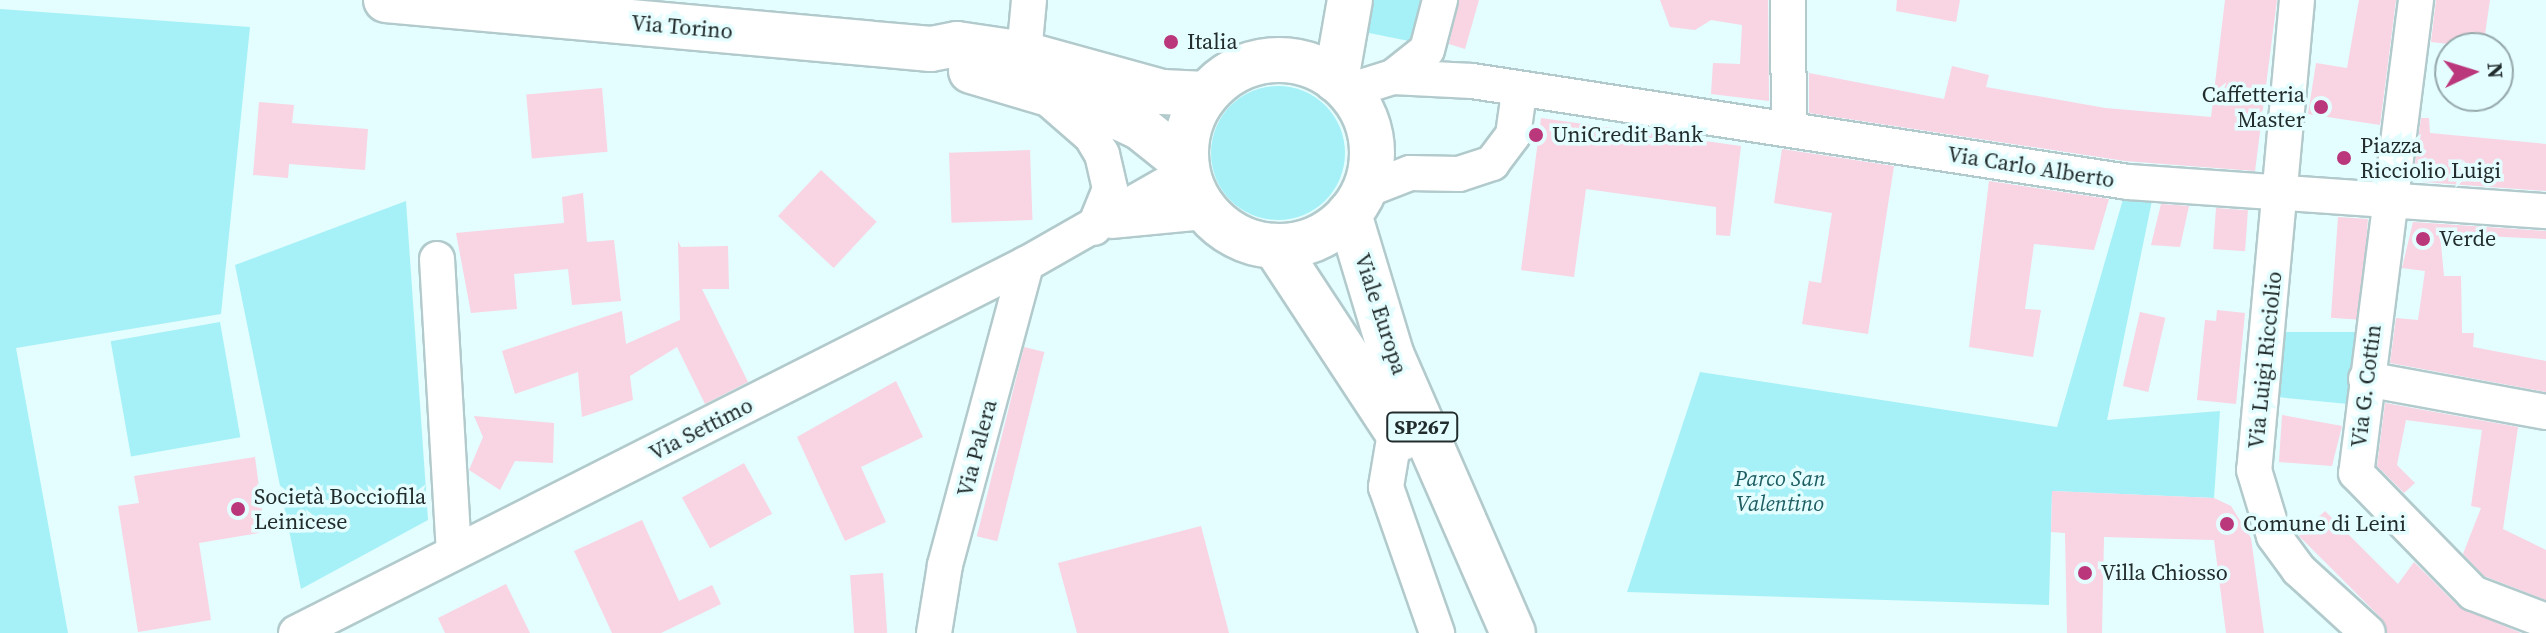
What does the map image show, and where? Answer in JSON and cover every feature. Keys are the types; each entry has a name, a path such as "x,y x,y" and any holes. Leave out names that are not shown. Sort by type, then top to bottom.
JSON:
{"main road":[{"name":"Via Torino","path":"386,0 483,5 931,49 956,66 1030,72 1162,92 1206,94"},
{"path":"1326,0 1316,37 1327,78 1371,139 1356,202 1315,238 1275,246 1226,230 1206,212 1187,168 1191,122 1206,94 1242,67 1327,78"},
{"path":"1327,78 1350,0"},
{"name":"Via Torino","path":"1030,72 1141,128 1187,168"},
{"name":"Viale Europa","path":"1356,202 1392,356 1513,633"},
{"name":"Viale Europa","path":"1275,246 1396,427 1491,633"}],"street":[{"path":"1029,0 1030,72 1091,136 1102,154 1110,189 1099,225"},
{"path":"1393,77 1427,50 1440,0"},
{"path":"1788,0 1789,128"},
{"name":"Via Luigi Ricciolio","path":"2297,0 2254,470 2274,536 2299,570 2368,633"},
{"name":"Via G. Cottin","path":"2416,0 2356,473 2369,492 2473,593 2546,621"},
{"name":"Via Carlo Alberto","path":"1327,78 1472,81 1519,93 1789,128 2128,182 2280,189 2546,211"},
{"path":"1356,202 1410,173 1459,174 1492,163 1513,135 1519,93"},
{"name":"Via Settimo","path":"296,633 1026,264 1099,225 1187,168"},
{"name":"Via Settimo","path":"1099,225 1206,212"},
{"path":"437,259 454,553"},
{"name":"Via Palera","path":"934,633 945,565 1026,264"},
{"path":"2366,379 2546,412"},
{"path":"1396,427 1386,487 1433,630"}],"green space":[{"path":"1366,0 1428,0 1409,41 1359,31"},
{"path":"0,9 250,27 221,314 16,348 68,633 0,633"},
{"path":"1278,86 1304,91 1325,106 1340,127 1345,153 1340,179 1325,200 1304,215 1278,220 1252,215 1231,200 1216,179 1211,153 1216,127 1231,106 1252,91"},
{"name":"Parco San Valentino","path":"2128,182 2155,186 2107,420 2220,411 2214,498 2052,491 2049,605 1627,592 1700,372 2057,427"},
{"path":"406,201 428,520 301,589 235,265"},
{"path":"220,322 240,437 131,456 111,341"},
{"path":"2286,332 2356,332 2348,404 2277,397"}],"building":[{"path":"1459,0 1479,0 1465,49 1449,44"},
{"path":"1660,0 1768,0 1769,101 1711,94 1713,63 1740,64 1742,25 1711,20 1695,30 1670,27"},
{"path":"1897,0 1960,0 1956,22 1896,11"},
{"path":"2225,0 2277,0 2255,171 2125,161 1809,113 1809,73 1944,99 1952,66 1989,75 1986,87 2105,108 2211,117"},
{"path":"2359,0 2396,0 2380,125 2308,114 2316,63 2347,68"},
{"path":"2436,0 2490,0 2485,32 2434,32 2434,42 2431,42"},
{"path":"602,88 608,152 532,158 526,95"},
{"path":"259,102 294,105 292,123 368,129 365,170 289,164 288,178 253,175"},
{"path":"1541,118 1741,146 1730,236 1716,235 1716,207 1586,189 1574,277 1521,270"},
{"path":"2421,118 2429,118 2430,133 2546,144 2546,191 2423,182 2415,164"},
{"path":"1782,149 1894,166 1868,334 1802,324 1809,281 1821,283 1832,213 1774,203"},
{"path":"1030,150 1032,220 951,223 949,153"},
{"path":"821,170 877,222 834,268 778,216"},
{"path":"1989,181 2109,199 2094,250 2034,244 2025,309 2041,310 2033,357 1969,347"},
{"path":"583,193 587,242 614,240 621,301 572,305 568,269 514,274 517,309 471,313 456,233 564,223 562,197"},
{"path":"2161,204 2189,206 2180,247 2151,245"},
{"path":"2216,208 2248,210 2245,251 2213,249"},
{"path":"2338,217 2368,219 2361,320 2331,318"},
{"path":"2413,222 2546,231 2546,239 2440,234 2444,276 2461,276 2462,333 2474,333 2473,347 2546,361 2546,392 2390,363 2396,318 2418,320 2425,271 2402,268"},
{"path":"678,241 681,247 728,246 729,289 702,289 748,382 705,404 677,347 630,376 633,400 582,417 578,372 515,394 502,351 622,311 626,344 680,320"},
{"path":"2217,310 2245,313 2236,404 2197,400 2205,320 2216,321"},
{"path":"2140,312 2165,318 2148,392 2123,386"},
{"path":"1024,347 1044,352 997,541 977,536"},
{"path":"896,381 923,437 861,467 886,522 845,541 797,437"},
{"path":"2385,403 2518,427 2503,529 2546,550 2546,600 2484,576 2463,554 2481,508 2471,506 2482,430 2406,420 2397,465 2415,483 2404,493 2377,466"},
{"path":"2282,415 2342,426 2332,466 2279,462"},
{"path":"474,416 554,423 553,463 515,461 500,490 469,470 483,437"},
{"path":"255,457 265,532 199,543 211,620 138,632 118,506 139,503 134,476"},
{"path":"744,463 772,514 710,548 682,497"},
{"name":"Villa Chiosso","path":"2052,491 2214,498 2231,506 2251,538 2264,633 2226,633 2214,540 2104,537 2102,633 2067,633 2065,533 2051,532"},
{"path":"2325,511 2398,584 2414,562 2459,607 2521,633 2387,633 2381,618 2299,536"},
{"path":"642,520 679,601 712,585 721,604 661,633 612,633 574,551"},
{"path":"1201,526 1229,633 1077,633 1058,563"},
{"path":"883,573 887,633 854,633 850,575"},
{"path":"506,584 530,633 445,633 438,618"}],"place":[{"name":"Italia","path":"1171,42"},
{"name":"Caffetteria Master","path":"2321,107"},
{"name":"UniCredit Bank","path":"1536,135"},
{"name":"Piazza Ricciolio Luigi","path":"2344,158"},
{"name":"Verde","path":"2423,239"},
{"name":"Società Bocciofila Leinicese","path":"238,509"},
{"name":"Comune di Leini","path":"2227,524"},
{"name":"Villa Chiosso","path":"2085,573"}]}
